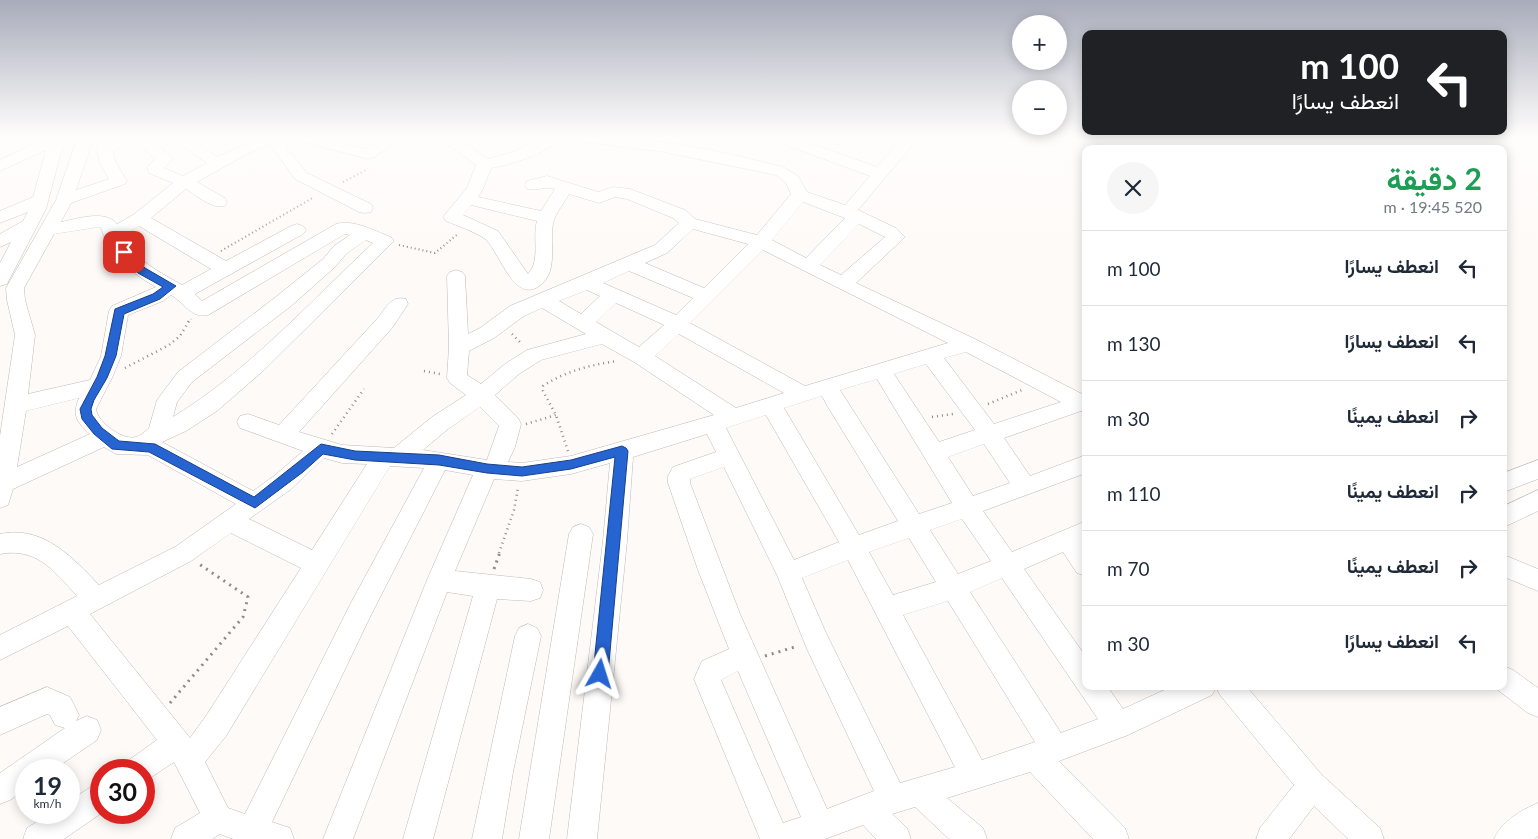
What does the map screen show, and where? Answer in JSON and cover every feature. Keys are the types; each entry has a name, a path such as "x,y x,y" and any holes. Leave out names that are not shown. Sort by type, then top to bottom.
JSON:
{"street":[{"path":"0,280 42,198 47,175"},
{"path":"1,490 16,405 25,335 16,300 15,288 64,200 73,175"},
{"path":"64,200 119,181 115,175"},
{"path":"167,175 184,182 219,202"},
{"path":"112,234 139,219 184,182 196,175"},
{"path":"300,175 365,208"},
{"path":"482,175 452,216 492,235 520,278 530,283 538,302 641,357 723,421 728,456 788,573 816,640 894,800 896,839"},
{"path":"788,175 797,184 800,195"},
{"path":"809,266 852,215 879,175"},
{"path":"533,185 547,181 599,198 612,192 630,194 679,214 689,223 761,242 968,344 1082,403"},
{"path":"530,283 538,275 544,257 546,218 561,196 565,186"},
{"path":"800,195 852,215 896,237 843,284"},
{"path":"641,357 677,325 761,242 800,195"},
{"path":"0,218 42,198"},
{"path":"466,199 546,218"},
{"path":"139,219 225,269"},
{"path":"48,229 101,221 109,224 118,247 142,271 177,290 201,310 338,229 345,227 385,241 236,384 204,410 151,439 116,445 105,437 86,416 86,409 110,356 119,312 156,296 177,290 225,269 297,230"},
{"path":"459,347 487,333 500,322 538,302 630,264 666,246 689,223"},
{"path":"0,241 29,225"},
{"path":"151,439 167,400 185,378 329,264 340,250 365,233"},
{"path":"630,264 706,296"},
{"path":"338,839 439,580 510,429 509,421 482,395 457,378 459,347 456,276"},
{"path":"588,282 667,318 805,394"},
{"path":"582,324 613,295"},
{"path":"284,434 385,323 399,304"},
{"path":"155,763 182,750 199,749 216,726 317,564 391,458 482,395 512,369 534,355 604,336"},
{"path":"248,422 342,454 439,460 490,469 522,472 571,464 622,451 968,344"},
{"path":"931,356 973,410 1025,487"},
{"path":"881,370 968,508 1082,674"},
{"path":"16,405 99,382"},
{"path":"828,386 835,401 953,588 1045,752 1114,839"},
{"path":"771,404 854,547 975,776"},
{"path":"933,453 1082,405"},
{"path":"1,490 105,437"},
{"path":"151,439 164,453 255,503"},
{"path":"0,648 183,554 255,503 299,469 321,448"},
{"path":"582,839 613,560 622,451"},
{"path":"728,456 682,473 678,479 694,530 746,659 820,826"},
{"path":"72,610 182,750 218,818 254,835 361,609 439,460"},
{"path":"788,573 854,547 1082,467"},
{"path":"1507,483 1538,469"},
{"path":"1507,516 1538,500"},
{"path":"230,521 317,564"},
{"path":"534,839 581,534"},
{"path":"886,609 953,588 1077,536 1082,552"},
{"path":"0,544 16,541 40,547 64,566 96,599"},
{"path":"1507,567 1538,580"},
{"path":"439,580 488,587 531,590"},
{"path":"418,839 488,587"},
{"path":"487,839 498,772 528,636"},
{"path":"746,659 712,669 707,679 775,839"},
{"path":"1507,681 1538,704"},
{"path":"1094,690 1118,725"},
{"path":"779,839 1045,752 1118,725 1187,690"},
{"path":"1232,690 1312,785 1369,839"},
{"path":"0,721 47,700 60,706 76,723 40,759"},
{"path":"0,790 15,780"},
{"path":"1271,839 1312,785"},
{"path":"894,800 948,819 972,839"},
{"path":"38,839 90,804"},
{"path":"186,839 218,818"},
{"path":"1509,839 1538,818"}],"path":[{"path":"208,258 268,222 356,175"},
{"path":"385,241 435,253 470,224"},
{"path":"99,382 148,357 181,335 184,327 201,310"},
{"path":"500,322 534,355"},
{"path":"571,464 566,442 556,415 543,391 543,386 560,374 588,365 641,357"},
{"path":"913,420 973,410 1040,382"},
{"path":"321,448 364,388"},
{"path":"510,429 556,415"},
{"path":"488,587 514,510 522,472"},
{"path":"156,719 244,617 248,597 183,554"},
{"path":"746,659 816,640"}],"route":[{"path":"124,252 142,271 171,286 156,296 123,308 119,312 110,356 102,378 89,399 86,416 98,431 112,443 123,446 142,445 151,447 255,503 299,469 321,448 355,456 439,460 487,469 522,472 571,464 622,451 600,674"}]}
